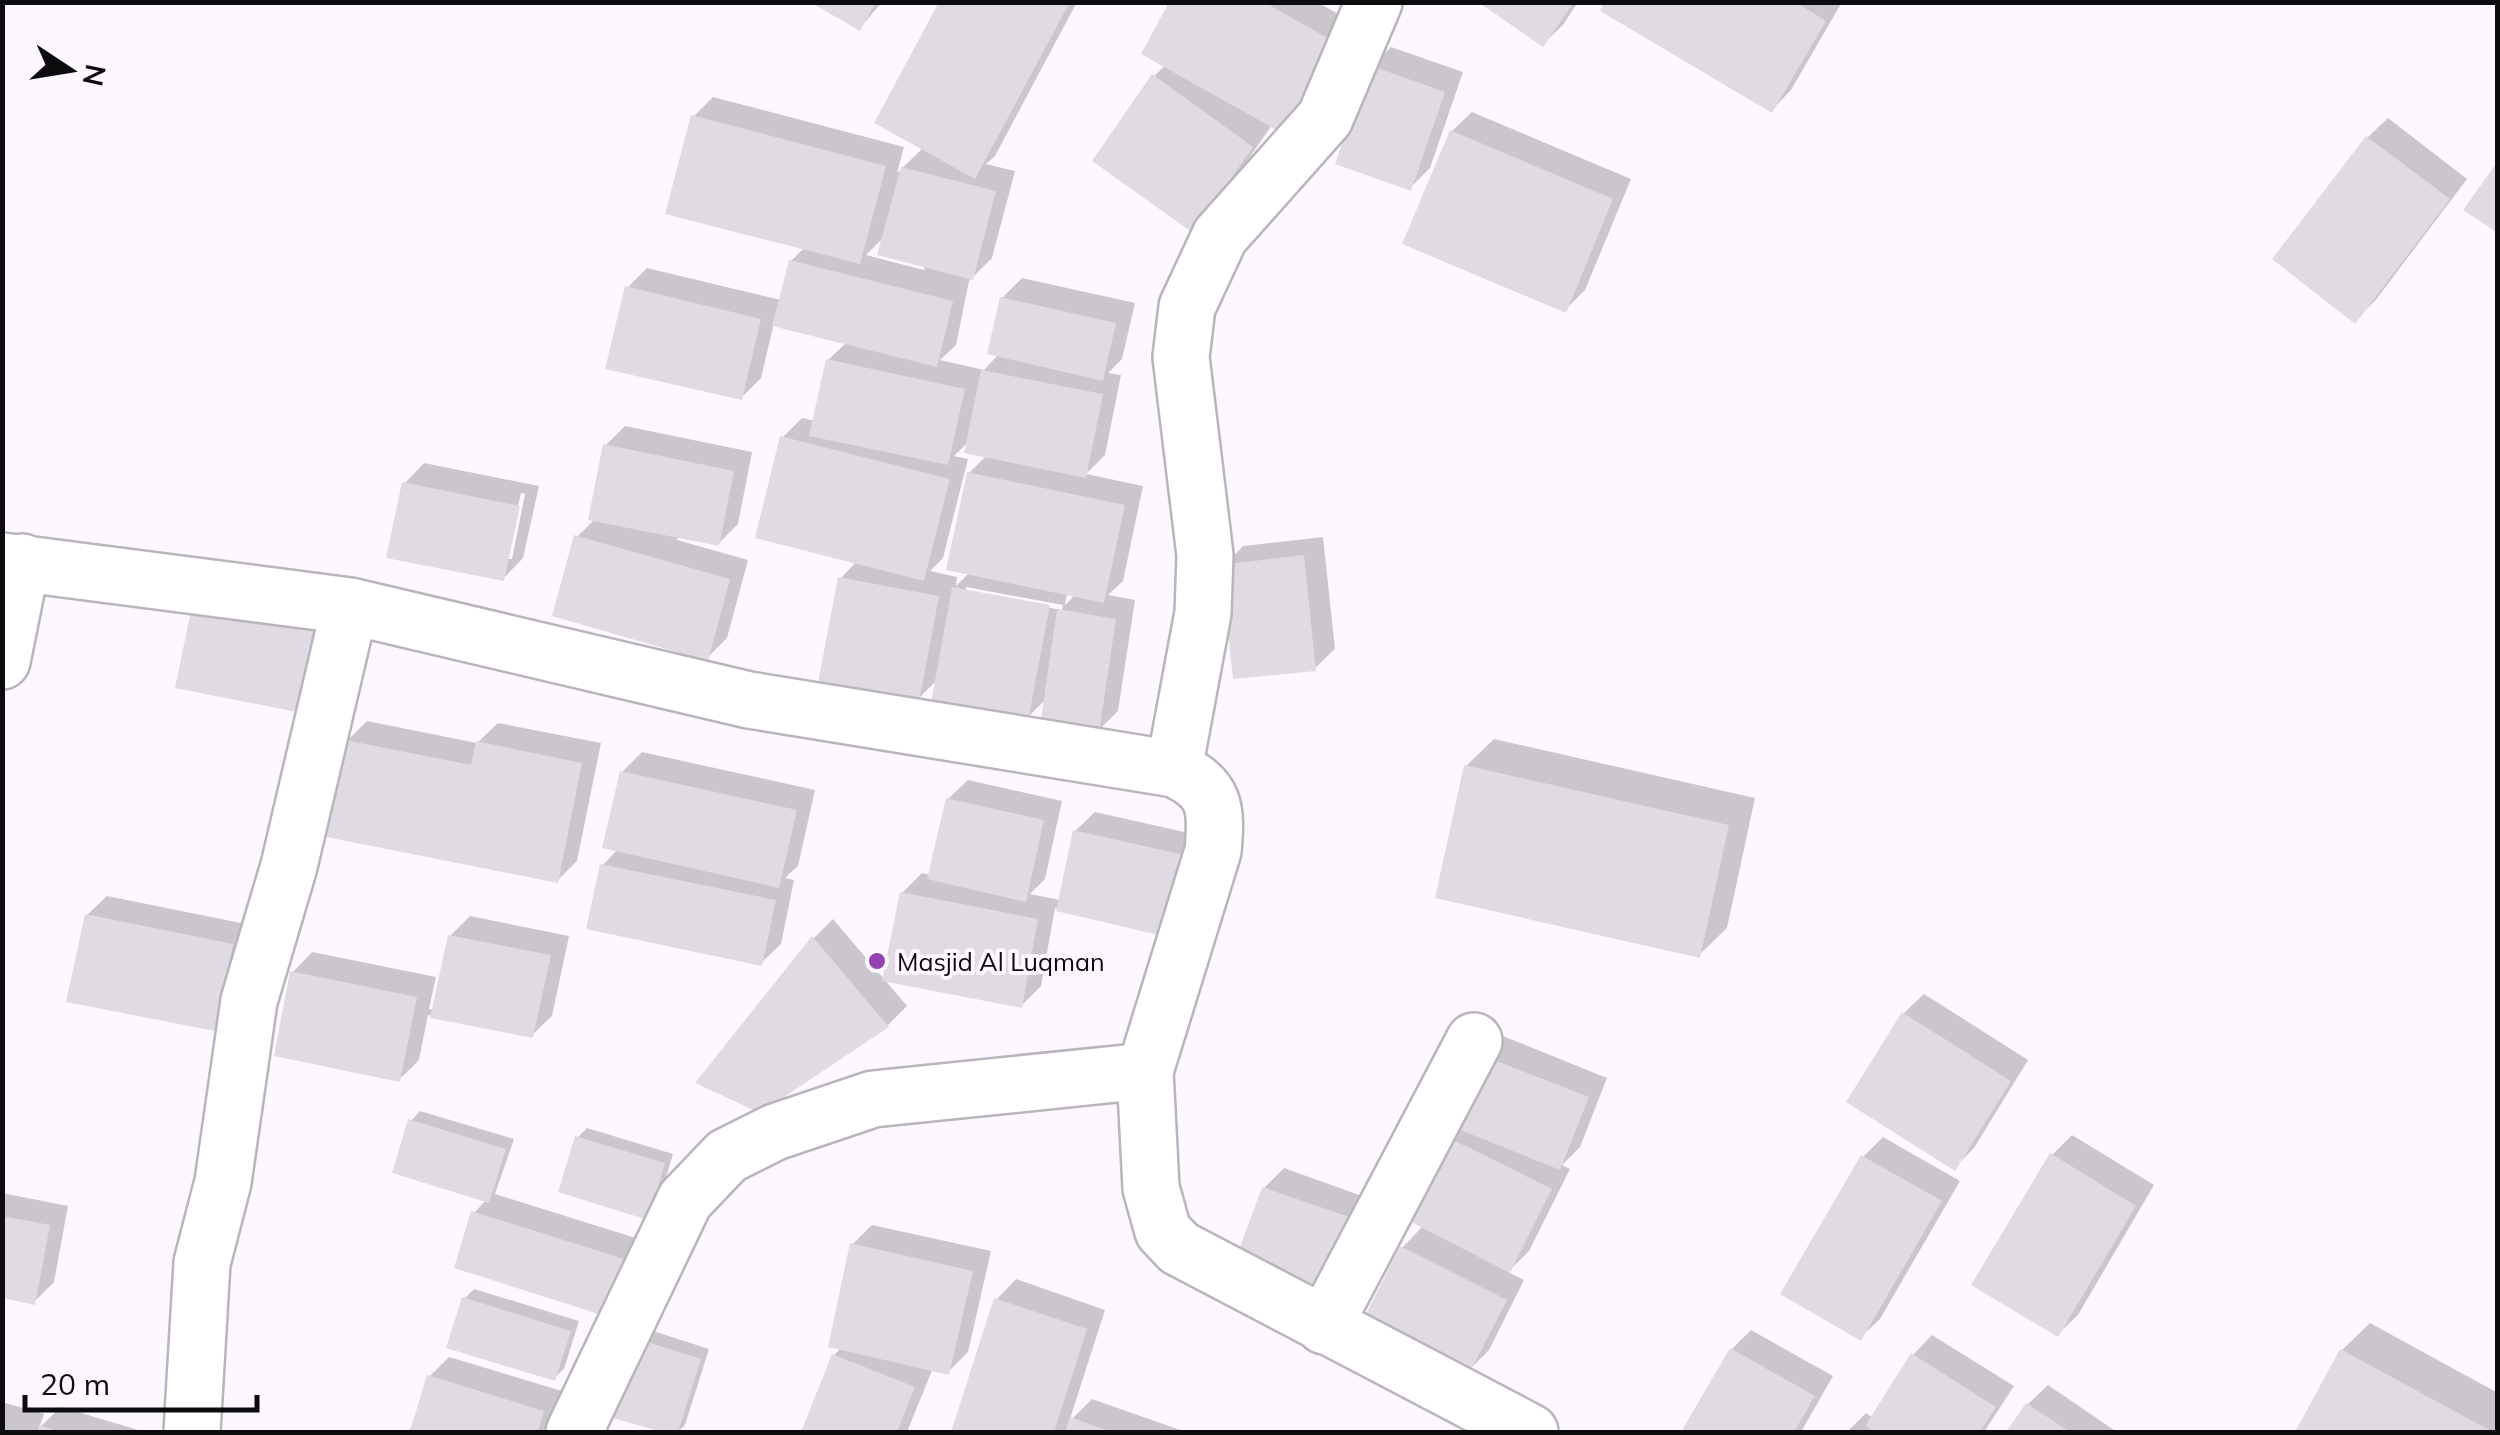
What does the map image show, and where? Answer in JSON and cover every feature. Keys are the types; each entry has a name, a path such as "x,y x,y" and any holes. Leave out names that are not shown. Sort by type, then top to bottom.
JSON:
{"street":[{"path":"1174,769 1203,612 1205,555 1181,358 1186,307 1220,236 1325,118 1374,2"},
{"path":"2,661 12,562 350,606 749,700 1174,769 1195,779 1209,795 1216,816 1213,851 1145,1071 1152,1188 1163,1231 1180,1248 1530,1432"},
{"path":"192,1432 202,1263 223,1182 248,1001 289,866 350,606"},
{"path":"1324,1326 1474,1041"},
{"path":"574,1432 685,1200 727,1156 776,1132 873,1098 1145,1071"}],"building":[{"path":"810,2 876,2 860,31"},
{"path":"939,2 1070,2 975,179 874,123"},
{"path":"1169,2 1264,2 1338,44 1287,136 1141,54"},
{"path":"1478,2 1574,2 1543,47"},
{"path":"1604,2 1795,2 1826,21 1772,113 1600,11"},
{"path":"1369,65 1445,92 1411,191 1335,164"},
{"path":"1152,74 1253,147 1193,233 1092,161"},
{"path":"691,115 886,166 860,264 665,214"},
{"path":"1450,130 1613,199 1566,313 1402,244"},
{"path":"2366,136 2450,199 2355,324 2272,259"},
{"path":"2498,161 2498,233 2463,210"},
{"path":"901,167 996,191 973,280 877,255"},
{"path":"789,260 953,301 937,367 772,326"},
{"path":"625,286 761,319 742,400 605,369"},
{"path":"1000,297 1116,323 1103,381 987,354"},
{"path":"826,359 965,389 948,465 809,436"},
{"path":"981,370 1103,394 1086,478 964,453"},
{"path":"780,436 950,479 924,581 755,538"},
{"path":"603,444 734,471 719,546 588,520"},
{"path":"967,472 1125,505 1104,603 946,570"},
{"path":"402,482 520,506 504,581 386,558"},
{"path":"574,535 730,579 708,661 552,616"},
{"path":"1304,555 1316,671 1233,679 1221,565"},
{"path":"838,577 939,596 919,702 818,683"},
{"path":"952,587 1050,605 1028,721 931,703"},
{"path":"194,596 315,621 297,712 175,688"},
{"path":"1057,609 1116,619 1099,733 1040,725"},
{"path":"345,740 471,765 476,741 582,763 558,883 326,837"},
{"path":"1464,765 1729,825 1700,958 1435,898"},
{"path":"620,771 797,810 779,888 602,848"},
{"path":"946,798 1044,820 1026,902 927,879"},
{"path":"1073,830 1193,857 1176,939 1056,911"},
{"path":"600,864 776,900 762,966 586,929"},
{"path":"900,892 1038,919 1022,1008 882,981"},
{"path":"85,914 233,944 215,1031 66,1002"},
{"path":"448,935 551,955 533,1038 430,1018"},
{"path":"812,936 889,1027 760,1113 695,1083"},
{"path":"290,971 417,997 400,1082 274,1056"},
{"path":"1902,1012 2011,1081 1955,1171 1846,1102"},
{"path":"1481,1055 1589,1097 1560,1170 1453,1127"},
{"path":"408,1119 506,1149 489,1203 392,1173"},
{"path":"1443,1135 1552,1189 1510,1273 1401,1217"},
{"path":"575,1136 665,1163 648,1220 558,1192"},
{"path":"2050,1153 2136,1206 2058,1337 1971,1285"},
{"path":"1861,1155 1942,1201 1861,1341 1780,1294"},
{"path":"1262,1187 1355,1219 1329,1290 1236,1258"},
{"path":"471,1211 640,1264 621,1321 454,1268"},
{"path":"2,1216 50,1225 35,1305 2,1298"},
{"path":"850,1243 973,1271 949,1375 828,1347"},
{"path":"1400,1246 1507,1300 1470,1372 1363,1320"},
{"path":"462,1297 571,1331 555,1381 446,1348"},
{"path":"994,1298 1087,1329 1054,1432 951,1432"},
{"path":"635,1338 701,1359 678,1432 661,1432 610,1417"},
{"path":"1730,1348 1815,1396 1794,1432 1681,1432"},
{"path":"2340,1349 2493,1432 2295,1432"},
{"path":"1911,1353 1996,1407 1980,1432 1875,1432 1865,1426"},
{"path":"832,1354 915,1387 897,1432 801,1432"},
{"path":"427,1375 544,1411 538,1432 410,1431"},
{"path":"2026,1403 2070,1432 2006,1432"},
{"path":"1070,1417 1111,1432 1065,1432"},
{"path":"39,1425 60,1432 37,1432"}],"place":[{"name":"Masjid Al Luqman","path":"877,961"}]}
